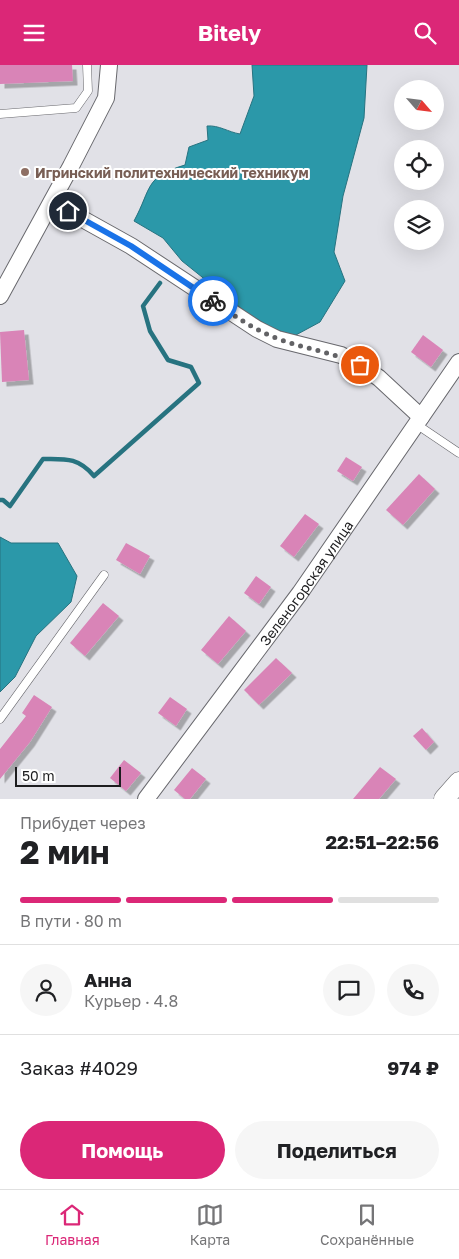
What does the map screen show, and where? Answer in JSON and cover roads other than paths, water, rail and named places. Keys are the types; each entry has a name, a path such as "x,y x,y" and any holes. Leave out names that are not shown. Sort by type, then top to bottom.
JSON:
{"street":[{"path":"0,296 106,98 109,83 108,65"},
{"path":"52,202 131,246 257,329 277,339 341,355 360,365 418,420"},
{"name":"Зеленогорская улица","path":"146,799 300,593 459,362"},
{"path":"444,799 459,782"}],"lane":[{"path":"0,114 76,107 88,91 87,65"},
{"path":"418,420 459,453"},
{"path":"0,719 104,575"}],"water":[{"path":"252,65 367,65 364,118 343,196 334,252 345,281 320,322 294,336 272,328 247,313 182,261 163,238 134,221 147,192 156,179 172,169 185,165 189,147 208,140 207,126 240,134 254,96"},
{"path":"0,537 11,543 58,543 77,576 71,602 36,636 15,677 0,692"}],"waterway":[{"path":"0,500 3,500 10,506 43,459 71,460 82,465 94,476 199,383 191,367 168,360 150,331 143,306 160,283"}],"place":[{"name":"Игринский политехнический техникум","path":"25,172"}]}
